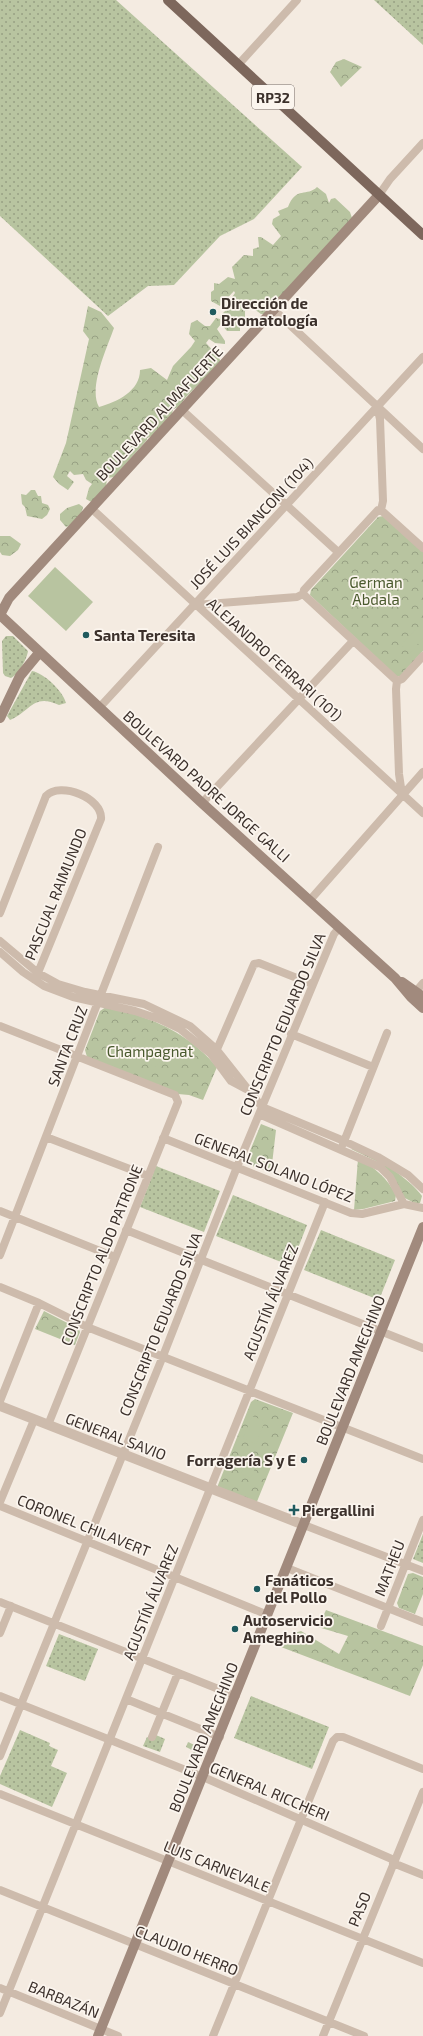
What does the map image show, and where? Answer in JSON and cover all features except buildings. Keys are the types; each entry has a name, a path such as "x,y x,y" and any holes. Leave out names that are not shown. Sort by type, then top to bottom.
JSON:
{"main road":[{"name":"RP32","path":"168,0 423,235"},
{"name":"BOULEVARD ALMAFUERTE","path":"0,615 9,598 379,195"},
{"name":"BOULEVARD PADRE JORGE GALLI","path":"0,615 39,653 202,803 395,978 416,995 423,1008"},
{"path":"0,718 20,676 39,653"},
{"name":"BOULEVARD AMEGHINO","path":"99,2032 220,1736 381,1332 421,1238 423,1227"}],"street":[{"path":"238,65 297,0"},
{"name":"BOULEVARD ALMAFUERTE","path":"379,195 390,179 423,143"},
{"path":"274,310 423,448"},
{"name":"JOSÉ LUIS BIANCONI (104)","path":"99,708 423,357"},
{"path":"377,406 380,426 383,501 381,510"},
{"path":"182,410 338,552"},
{"name":"ALEJANDRO FERRARI (101)","path":"91,508 298,700 423,813"},
{"path":"195,604 297,597 303,594 304,590 338,552 378,510 381,510"},
{"path":"381,510 423,548"},
{"path":"303,594 397,680"},
{"path":"202,803 353,641"},
{"path":"397,680 402,679 423,656"},
{"path":"397,680 396,690 402,794"},
{"path":"310,900 423,772"},
{"name":"PASCUAL RAIMUNDO","path":"0,913 46,796 50,792 57,791 80,795 100,809 101,819 37,976"},
{"name":"SANTA CRUZ","path":"0,1255 101,998 158,847"},
{"name":"CONSCRIPTO EDUARDO SILVA","path":"0,1756 163,1356 291,1034 334,934 340,927"},
{"path":"0,941 37,976"},
{"path":"0,952 37,976 101,998 144,1004 190,1026 249,1090 260,1110 399,1169 423,1189"},
{"path":"214,1052 254,964 259,962 312,984"},
{"path":"416,995 423,983"},
{"path":"0,1026 78,1057"},
{"path":"343,1145 387,1033"},
{"path":"291,1034 373,1067"},
{"name":"CONSCRIPTO ALDO PATRONE","path":"48,1425 178,1102 174,1096 78,1057"},
{"path":"46,1137 148,1176"},
{"name":"GENERAL SOLANO LÓPEZ","path":"164,1138 351,1213 362,1214 404,1204 423,1208"},
{"path":"343,1145 385,1171 397,1189 404,1204"},
{"name":"AGUSTÍN ÁLVAREZ","path":"0,2013 325,1202"},
{"path":"0,1211 115,1257"},
{"path":"126,1230 423,1348"},
{"path":"0,1287 39,1303 87,1326 423,1459"},
{"path":"0,1401 39,1303"},
{"name":"GENERAL SAVIO","path":"0,1406 423,1571"},
{"path":"0,1502 34,1420"},
{"name":"CORONEL CHILAVERT","path":"0,1506 268,1615"},
{"name":"MATHEU","path":"381,1626 423,1520"},
{"path":"287,1568 423,1622"},
{"path":"0,1602 236,1696"},
{"path":"0,1633 11,1606"},
{"path":"152,1737 178,1673"},
{"name":"GENERAL RICCHERI","path":"0,1696 203,1777 423,1875"},
{"path":"126,1699 220,1736"},
{"path":"213,2036 302,1820 332,1741 337,1737 343,1737 423,1769"},
{"name":"PASO","path":"323,2036 393,1861 423,1792"},
{"name":"LUIS CARNEVALE","path":"0,1794 423,1963"},
{"name":"CLAUDIO HERRO","path":"0,1890 364,2036"},
{"name":"BARBAZÁN","path":"0,1988 99,2032 118,2036"}],"green space":[{"path":"0,0 116,0 302,167 254,219 220,236 174,285 148,286 108,316 0,216"},
{"path":"374,0 423,0 423,45"},
{"path":"344,59 362,67 341,87 330,72 336,62"},
{"path":"317,187 326,194 329,203 331,199 335,198 350,212 352,218 273,304 263,304 266,307 265,314 261,314 254,309 245,311 245,320 240,323 240,331 227,331 221,324 217,329 225,341 225,344 215,343 209,339 206,343 218,356 221,362 185,398 179,407 173,409 172,414 152,436 147,438 147,440 114,477 107,478 106,487 93,503 86,499 89,488 92,484 86,480 83,474 74,475 70,471 67,476 74,482 68,490 59,484 53,477 66,443 89,339 83,331 88,306 101,312 114,328 103,357 97,379 96,399 99,407 120,399 132,390 139,377 140,370 151,368 167,380 173,366 195,341 189,334 191,323 197,320 205,326 210,326 216,318 220,319 220,316 227,309 226,305 235,293 234,291 220,306 211,301 211,292 214,290 214,283 219,284 228,277 235,279 232,267 244,255 253,256 253,249 259,247 258,237 261,237 273,245 281,236 272,224 273,219 280,215 278,211 288,207 294,196 313,190"},
{"path":"31,490 35,490 38,496 41,496 42,503 48,505 50,509 47,515 42,519 27,516 25,507 22,504 21,494 26,495"},
{"path":"79,504 83,507 81,514 73,524 66,527 60,520 60,514 67,508"},
{"name":"German Abdala","path":"383,516 423,552 423,651 400,676 396,676 310,595 311,590 378,517"},
{"path":"0,536 10,536 21,544 18,550 10,556 2,555 0,552"},
{"path":"55,567 93,602 66,631 28,596"},
{"path":"418,627 423,632 423,638 410,653 401,645"},
{"path":"6,636 13,636 28,651 22,666 11,678 5,676 3,673 2,641"},
{"path":"32,671 42,675 52,683 61,693 66,703 59,705 43,701 38,702 10,720 7,716"},
{"name":"Champagnat","path":"106,1007 138,1016 167,1027 193,1044 205,1054 217,1067 203,1100 189,1095 178,1094 87,1057 85,1050 100,1011"},
{"path":"137,1035 166,1046 157,1067 128,1056"},
{"path":"261,1124 276,1130 271,1173 245,1163"},
{"path":"351,1149 359,1150 368,1154 409,1182 422,1196 420,1203 416,1204 405,1198 378,1162"},
{"path":"358,1159 375,1169 385,1178 396,1195 395,1201 354,1210"},
{"path":"156,1166 220,1191 204,1232 140,1207"},
{"path":"233,1195 307,1225 291,1266 216,1236"},
{"path":"321,1230 395,1260 379,1300 304,1270"},
{"path":"44,1311 79,1329 80,1332 75,1345 35,1329"},
{"path":"255,1399 293,1413 256,1504 218,1487 251,1402"},
{"path":"252,1416 265,1421 256,1444 243,1438"},
{"path":"250,1452 260,1456 251,1478 241,1474"},
{"path":"423,1534 423,1563 413,1559"},
{"path":"413,1573 423,1577 423,1594 415,1614 399,1608 397,1603 408,1574"},
{"path":"326,1610 423,1646 423,1665 410,1696 281,1647 285,1636 301,1631 339,1654 348,1636 318,1627"},
{"path":"59,1634 98,1649 85,1681 46,1666"},
{"path":"251,1696 329,1727 312,1769 234,1738"},
{"path":"20,1730 50,1743 49,1746 58,1750 51,1766 67,1773 52,1807 0,1784 0,1776"},
{"path":"156,1735 165,1739 160,1752 143,1746 147,1737 154,1740"},
{"path":"188,1742 203,1749 195,1767 189,1764 194,1751 186,1747"}],"place":[{"name":"Dirección de Bromatología","path":"213,312"},
{"name":"Santa Teresita","path":"86,635"},
{"name":"Forragería S y E","path":"304,1460"},
{"name":"Piergallini","path":"294,1510"},
{"name":"Fanáticos del Pollo","path":"257,1589"},
{"name":"Autoservicio Ameghino","path":"235,1629"}]}
